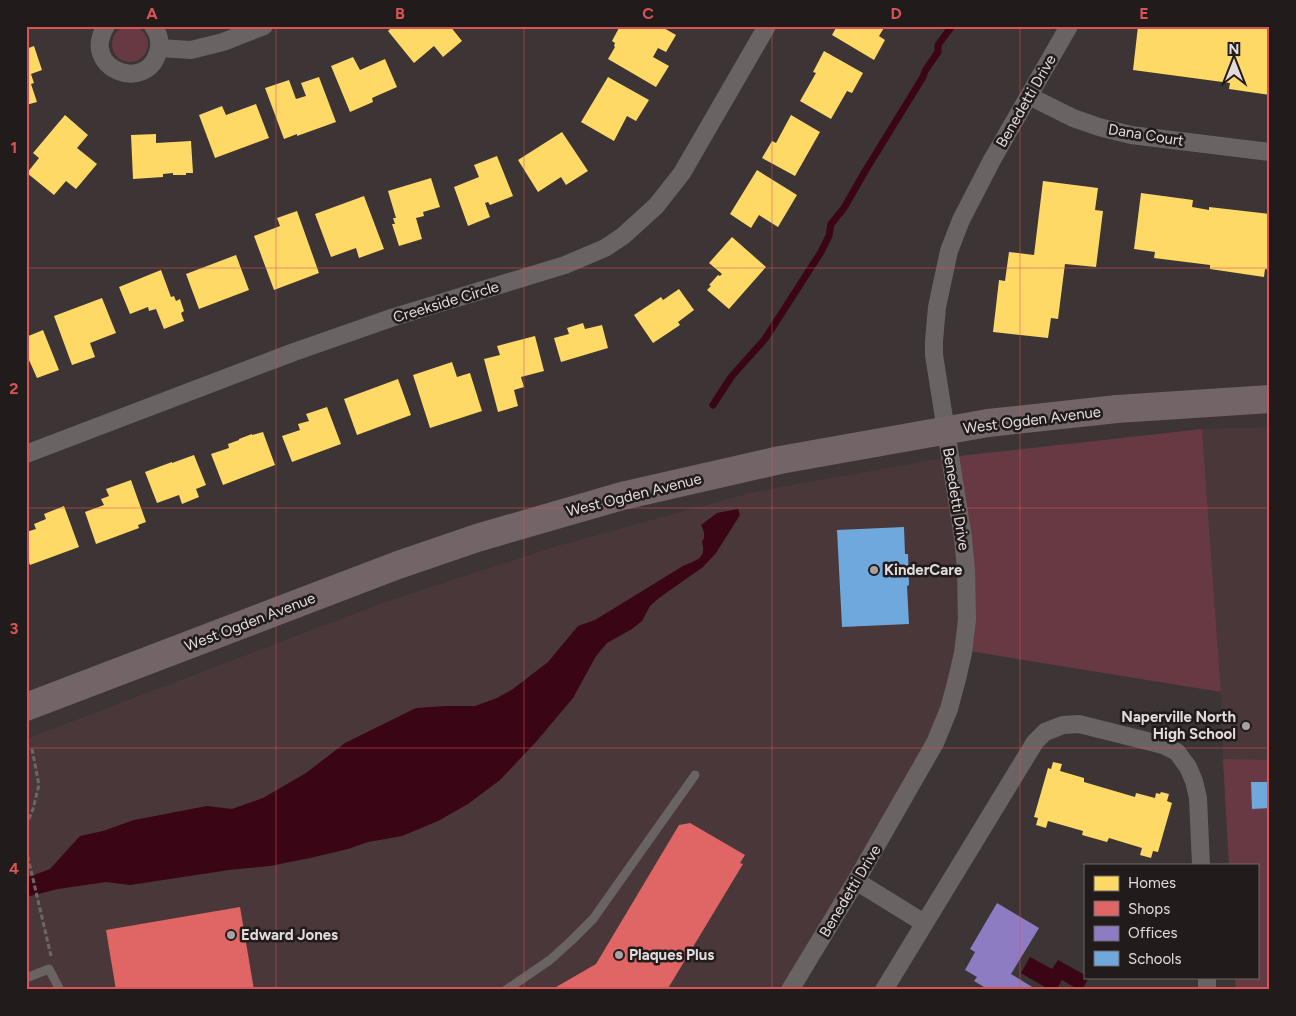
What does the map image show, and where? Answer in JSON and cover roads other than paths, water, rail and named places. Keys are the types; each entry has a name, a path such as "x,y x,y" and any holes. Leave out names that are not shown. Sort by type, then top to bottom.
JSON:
{"main road":[{"name":"West Ogden Avenue","path":"26,707 398,565 477,538 622,496 780,460 988,424 1117,409 1270,400"}],"street":[{"path":"106,26 100,41 103,57 114,70 130,74 146,68 153,63 157,56 159,39 157,31 153,26"},
{"path":"159,48 191,50 223,42 264,26"},
{"name":"Creekside Circle","path":"26,454 294,352 394,318 565,265 605,248 623,236 656,206 682,173 766,26"},
{"name":"Benedetti Drive","path":"790,990 856,881 935,743 949,709 963,653 967,620 966,570 963,538 934,355 937,307 949,251 961,220 992,160 1069,26"},
{"name":"Dana Court","path":"1029,96 1073,118 1131,135 1270,152"},
{"path":"884,990 1035,742 1045,732 1063,725 1079,724 1163,744 1176,752 1188,767 1198,798 1201,864"},
{"path":"856,881 924,923"}],"lane":[{"path":"506,990 550,960 593,919 695,775"},
{"path":"26,978 49,969 60,990"}],"waterway":[{"path":"713,405 731,377 765,339 821,252 829,236 831,224 844,208 938,52 938,45 952,26"}],"place":[{"name":"KinderCare","path":"874,570"},
{"name":"Naperville North High School","path":"1246,726"},
{"name":"Edward Jones","path":"231,935"},
{"name":"Plaques Plus","path":"619,955"}]}
